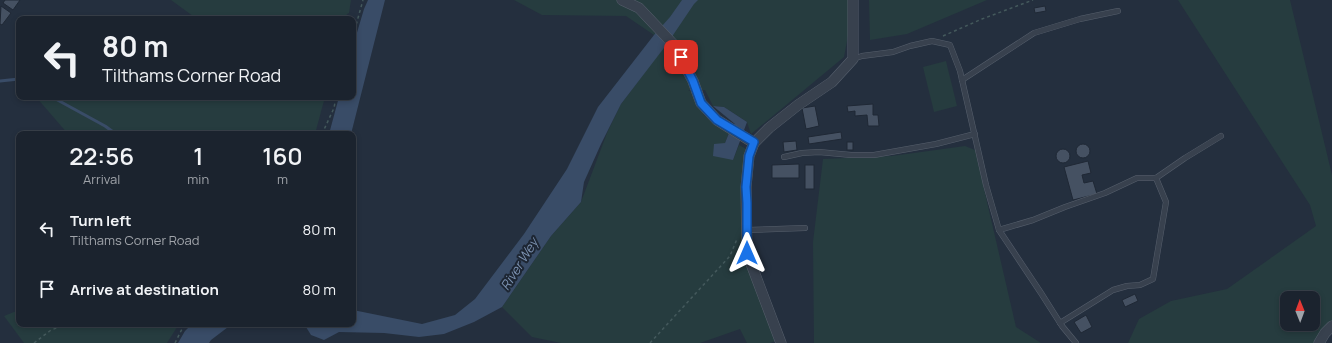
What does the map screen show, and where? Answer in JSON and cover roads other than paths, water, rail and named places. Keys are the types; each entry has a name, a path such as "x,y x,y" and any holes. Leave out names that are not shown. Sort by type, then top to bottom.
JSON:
{"street":[{"path":"622,0 639,8 674,45 693,81 701,103 717,120 754,142"},
{"path":"781,343 747,253 746,187 749,156 754,142 769,128 798,105 832,82 853,59 854,0"},
{"path":"1319,343 1325,333 1332,326"}],"lane":[{"path":"962,80 1034,33 1080,19 1118,11"},
{"path":"853,59 878,53 893,52 932,41 950,45 960,71 999,230 1060,323 1076,343"},
{"path":"784,158 802,153 819,152 851,155 874,155 936,144 975,134"},
{"path":"999,230 1033,220 1105,193 1137,178 1156,178 1221,136"},
{"path":"1060,323 1113,290 1128,286 1140,285 1152,279 1166,202 1156,178"},
{"path":"747,230 805,228"}],"water":[{"path":"368,0 385,0 352,131 330,131 338,100 356,100 356,36"},
{"name":"River Wey","path":"682,0 698,0 667,44 621,104 584,182 581,202 551,236 502,307 474,322 444,334 419,337 384,333 339,332 324,340 311,335 306,327 356,327 356,311 422,324 455,315 475,299 524,234 567,169 598,107 654,35 670,17"},
{"path":"713,106 724,107 747,122 733,160 713,156 714,144 725,143 735,124"},
{"path":"189,327 228,327 209,343 178,343"}],"waterway":[{"path":"0,81 16,79"},
{"path":"57,100 112,131"}]}
